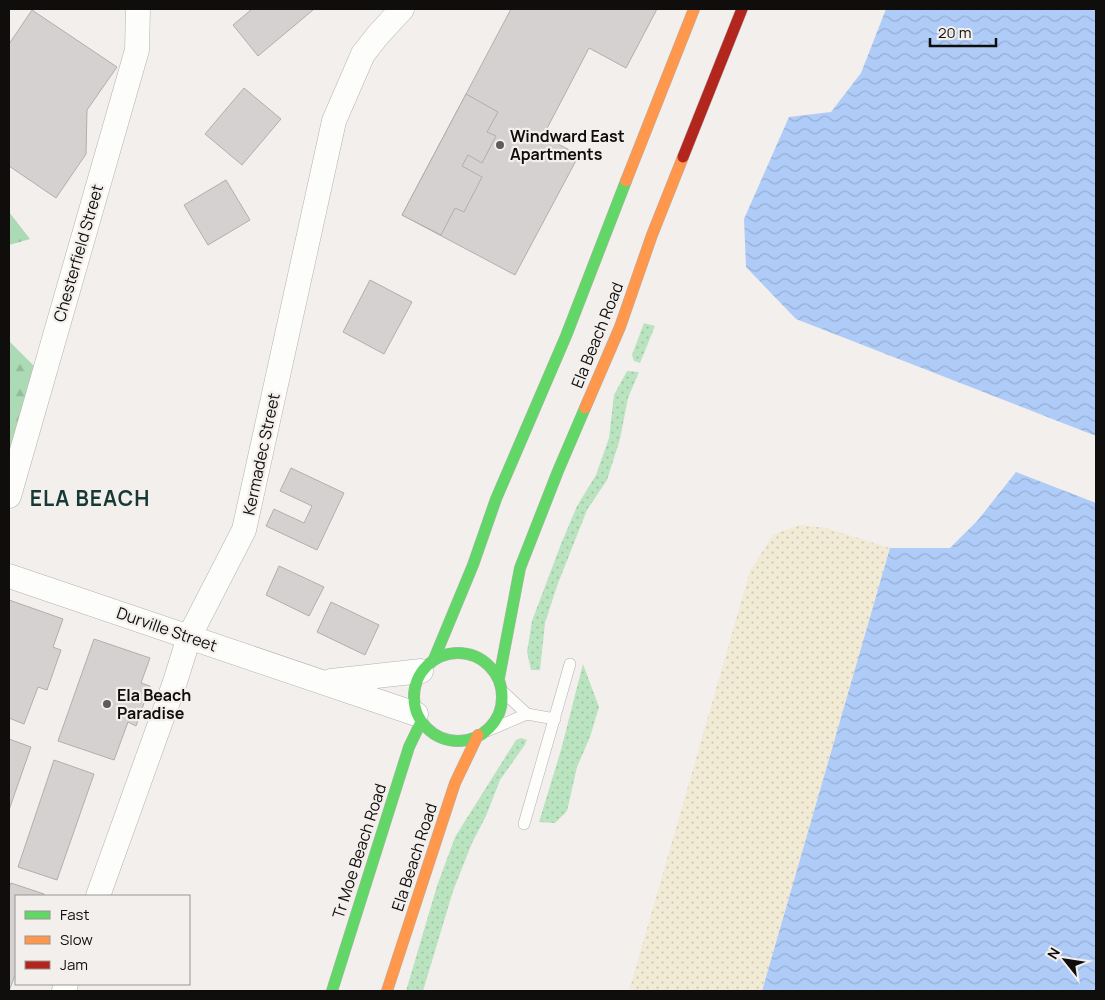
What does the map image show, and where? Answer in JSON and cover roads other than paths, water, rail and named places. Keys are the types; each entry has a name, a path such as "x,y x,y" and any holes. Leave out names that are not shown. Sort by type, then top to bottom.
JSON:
{"highway":[{"name":"Ela Beach Road","path":"428,665 472,565 496,499 566,336 694,9"},
{"name":"Ela Beach Road","path":"499,678 520,568 558,471 620,327 652,235 742,9"},
{"path":"450,653 468,653 488,664 499,678 502,691 501,710 483,733 466,740 453,741 435,735 418,718 413,703 415,681 428,665 450,653"},
{"name":"Tr Moe Beach Road","path":"332,991 418,718"},
{"name":"Ela Beach Road","path":"387,991 455,783 483,733"}],"street":[{"name":"Chesterfield Street","path":"9,496 137,50 138,9"},
{"name":"Kermadec Street","path":"98,895 175,682 189,637 244,530 334,121 363,54 402,9"},
{"name":"Durville Street","path":"9,576 325,682 418,718"},
{"path":"325,682 428,665"}],"lane":[{"path":"524,824 570,664"},
{"path":"502,691 527,714 555,719"},
{"path":"483,733 527,714"}],"water":[{"path":"886,9 1096,9 1096,436 796,319 746,267 744,219 789,117 831,112 861,73"},
{"path":"1016,472 1096,503 1096,991 762,991 890,548 950,548 978,520"}],"place":[{"name":"Windward East Apartments","path":"500,145"},
{"name":"Ela Beach Paradise","path":"107,704"}],"district":[{"name":"ELA BEACH","path":"90,498"}]}
